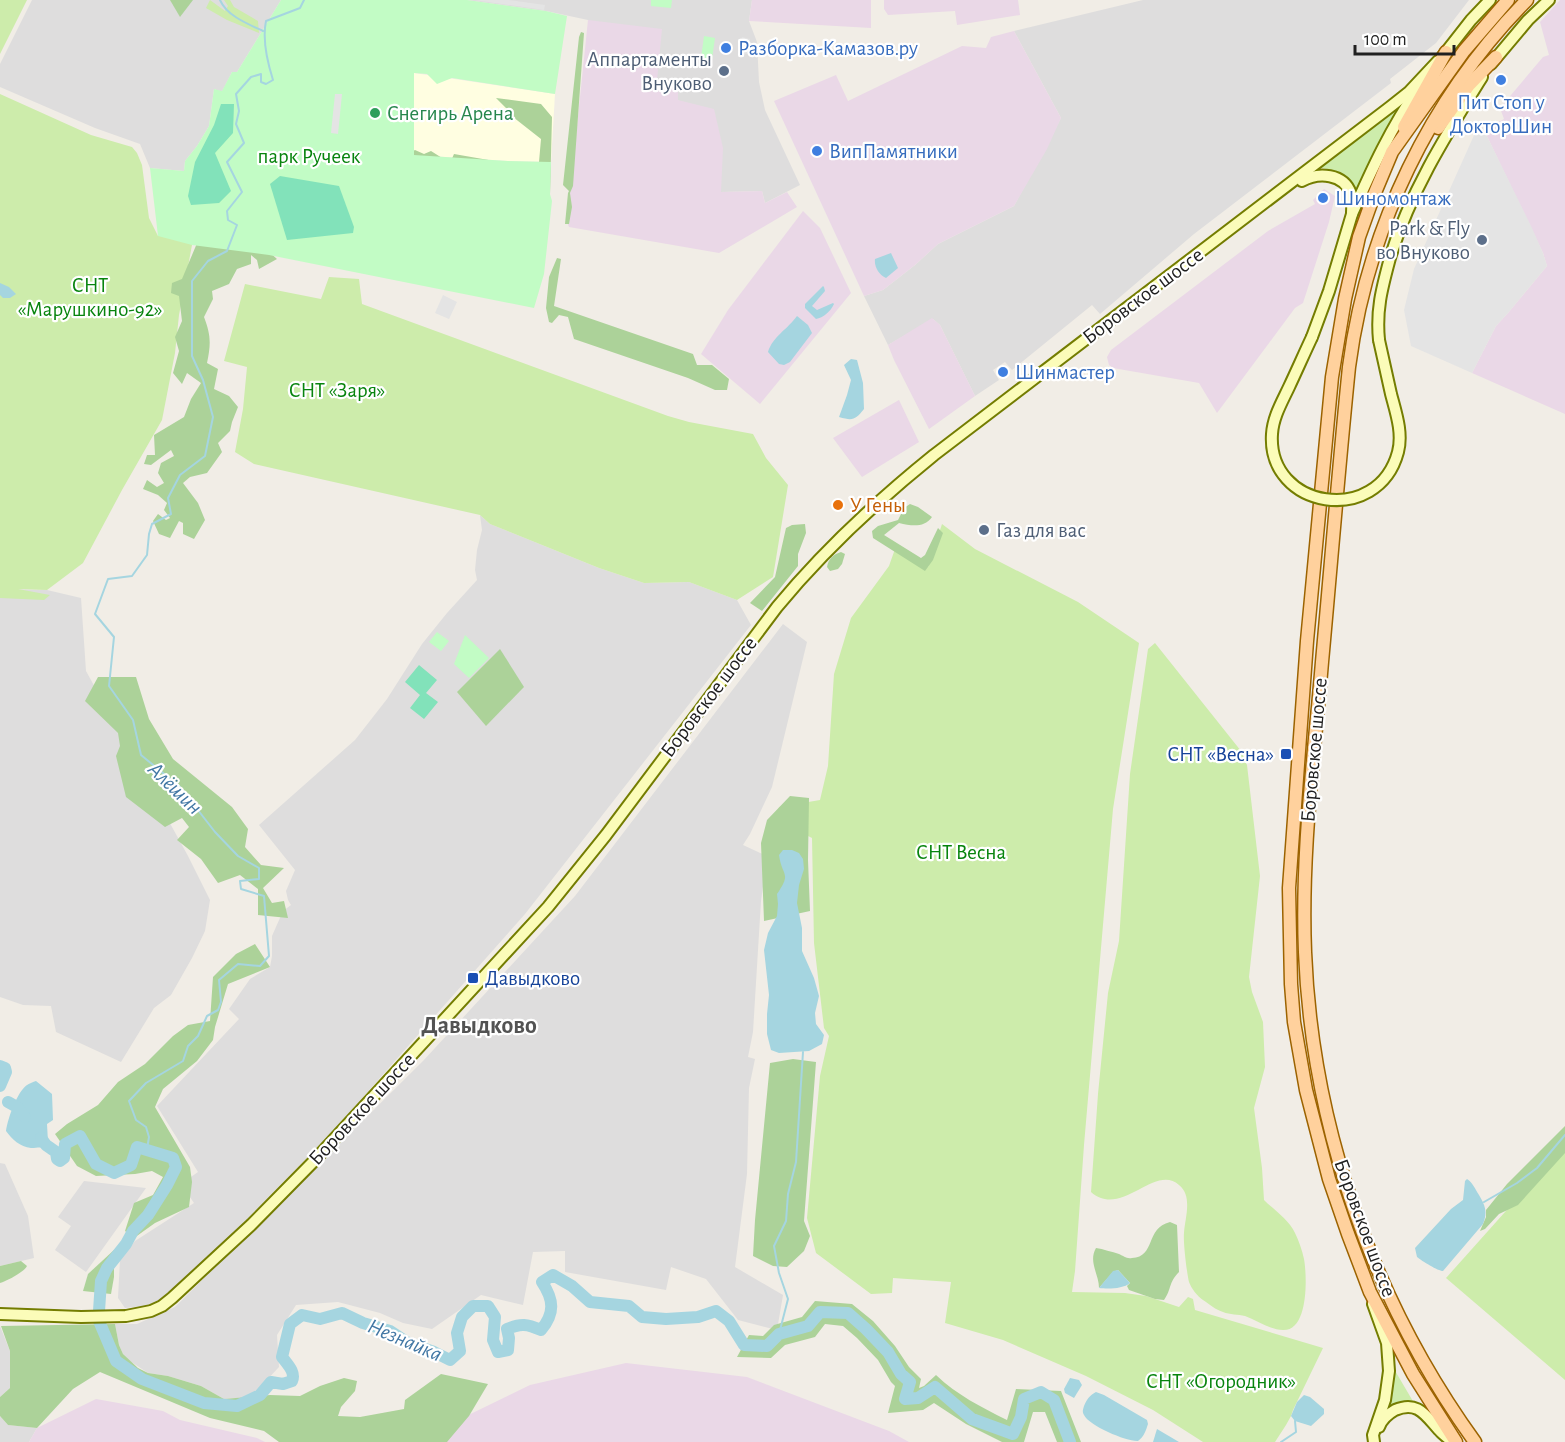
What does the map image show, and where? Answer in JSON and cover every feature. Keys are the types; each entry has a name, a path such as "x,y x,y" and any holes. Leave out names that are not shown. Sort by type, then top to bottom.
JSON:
{"main road":[{"name":"Боровское шоссе","path":"1455,1442 1413,1374 1370,1292 1331,1185 1306,1090 1294,1022 1291,990 1289,888 1307,641 1332,377 1345,299 1359,237 1392,153 1464,51 1508,0"},
{"name":"Боровское шоссе","path":"1475,1442 1443,1394 1388,1294 1367,1243 1342,1170 1325,1105 1312,1035 1307,986 1305,900 1307,827 1349,367 1358,313 1369,271 1385,223 1423,138 1458,81 1492,37 1527,0"},
{"path":"1405,176 1469,85 1549,0"},
{"path":"1489,1 1446,52 1405,109 1370,173 1352,214 1329,291 1312,337 1275,420 1272,444 1280,467 1295,485 1314,497 1330,501 1348,500 1370,491 1388,474 1398,453 1399,426 1379,340 1377,319 1381,294 1409,206 1435,155 1481,77 1496,57"},
{"name":"Боровское шоссе","path":"0,1314 118,1316 145,1313 166,1303 250,1225 313,1162 560,893 777,607 852,526 934,455 1400,99 1446,52"},
{"path":"1392,153 1407,119 1446,52"},
{"path":"1268,201 1309,178 1320,175 1329,176 1340,180 1349,190 1352,199 1352,214"},
{"path":"1370,1292 1388,1345 1389,1371 1385,1400 1373,1435 1375,1442"},
{"path":"1375,1442 1383,1420 1395,1411 1407,1407 1425,1413 1440,1431 1455,1442"}],"shaded area":[{"path":"32,0 281,0 237,72 232,72 222,92 214,89 209,126 185,161 184,171 150,168 140,144 95,128 0,87 0,64"},
{"path":"467,0 752,0 749,21 757,42 759,82 765,110 800,185 765,203 762,191 721,192 678,100 588,20 546,11"},
{"path":"474,0 509,0 545,5 544,10"},
{"path":"752,0 871,0 871,28 749,21"},
{"path":"884,0 1018,0 1020,15 957,25 955,11 888,15 884,9"},
{"path":"1143,0 1469,0 1436,43 1390,79 1391,83 1194,234 1100,314 1092,305 1012,370 1005,362 993,370 999,380 975,396 940,325 933,319 888,345 864,296 883,290 938,244 1014,206 1061,118 1014,31"},
{"path":"1560,0 1565,0 1565,414 1472,373 1496,326 1547,266 1543,253 1484,130 1504,119 1500,108 1543,57 1549,55 1540,22"},
{"path":"588,20 662,29 657,81 678,88 678,100 714,109 723,148 721,192 762,191 765,203 787,192 797,207 719,253 569,227 567,222"},
{"path":"1014,31 1061,118 1047,149 1014,206 938,244 883,290 864,296 774,101 836,75 848,101 962,46 986,48 991,37"},
{"path":"742,37 750,39 747,54 739,53"},
{"path":"414,73 555,94 551,162 414,155"},
{"path":"335,94 342,94 338,134 331,133"},
{"name":"Park & Fly во Внуково","path":"1480,122 1532,228 1547,266 1496,326 1472,373 1411,346 1404,310 1414,269"},
{"path":"1324,189 1335,196 1303,303 1295,308 1217,413 1199,383 1113,368 1109,365 1107,357 1111,350 1268,231 1315,204 1313,200"},
{"path":"803,211 820,228 851,293 760,404 701,354 728,310"},
{"path":"443,295 457,302 449,319 435,313"},
{"path":"932,318 940,325 975,396 929,429 888,345"},
{"path":"899,400 919,442 862,477 833,438"},
{"path":"480,515 490,524 599,568 644,583 689,582 737,600 751,625 525,914 333,1131 180,1288 161,1304 125,1308 118,1298 120,1260 135,1241 194,1203 181,1184 198,1172 157,1106 239,1019 229,1009 250,979 270,967 272,936 283,911 291,905 286,891 295,870 259,825 355,740 387,699 422,644 477,580 475,570 477,550 482,530"},
{"path":"0,589 47,590 81,598 86,671 210,900 205,931 192,958 171,995 154,1008 121,1062 56,1032 51,1006 23,1005 0,997"},
{"path":"783,624 807,642 772,787 743,845 767,856 761,901 753,1032 748,1057 755,1059 749,1088 747,1174 735,1267 783,1295 777,1330 738,1320 706,1279 671,1267 666,1290 565,1272 565,1251 533,1252 523,1305 481,1295 432,1329 403,1323 380,1313 338,1302 296,1305 277,1335 279,1367 251,1397 224,1399 201,1386 168,1376 148,1373 130,1361 123,1354 119,1345 115,1324 137,1324 175,1307 423,1061 575,896"},
{"path":"0,1163 5,1164 28,1216 34,1258 0,1266"},
{"path":"84,1181 146,1188 86,1272 55,1250 71,1226 58,1217"},
{"path":"0,1326 10,1351 10,1388 0,1397"},
{"path":"626,1363 747,1377 889,1431 909,1442 409,1442 530,1385"},
{"path":"96,1399 163,1411 180,1420 257,1438 265,1442 29,1442 37,1428"},
{"path":"0,1416 8,1425 37,1428 29,1442 0,1442"}],"green space":[{"path":"0,0 27,0 0,54"},
{"path":"170,0 193,0 180,17"},
{"path":"210,0 225,11 228,6 224,0 230,0 234,7 258,21 259,33 227,20 206,8"},
{"name":"парк Ручеек","path":"281,0 467,0 567,16 555,94 452,78 437,84 427,74 414,73 414,155 551,162 550,194 552,201 544,274 534,308 269,255 192,245 158,236 150,168 184,171 185,161 209,126 214,89 222,91 232,72 237,72"},
{"path":"651,0 672,0 671,8 651,6"},
{"path":"581,32 584,33 573,186 570,193 572,207 569,224 565,224 569,191 563,185"},
{"path":"704,36 715,38 712,59 701,58"},
{"name":"СНТ «Марушкино-92»","path":"0,94 91,135 132,147 142,165 149,218 158,236 192,233 175,353 162,420 83,563 47,590 18,589 50,595 44,600 0,598"},
{"path":"496,98 541,104 552,117 550,194 396,161 415,150 424,154 431,151 450,163 454,154 511,164 539,162 541,139 513,117"},
{"path":"221,104 234,104 233,133 215,153 231,191 219,203 191,205 188,196 195,162 214,125"},
{"path":"1399,105 1356,190 1340,173 1316,168"},
{"path":"280,176 339,186 354,227 353,233 287,240 270,184"},
{"path":"200,236 267,250 277,259 259,269 257,260 251,255 251,264 237,269 229,284 212,291 213,299 204,317 210,340 207,363 218,369 214,389 229,396 238,407 230,431 218,443 222,452 207,473 190,477 183,483 198,503 205,520 194,539 183,534 183,523 179,521 170,538 159,534 153,521 158,514 166,520 170,518 164,510 167,503 158,495 143,489 147,480 157,487 164,483 158,473 161,463 174,456 171,450 151,465 144,464 147,455 155,455 154,435 184,417 201,383 187,373 182,384 173,373 179,351 175,337 182,321 179,296 171,293 172,283 182,279"},
{"path":"557,258 561,259 554,306 693,354 697,365 712,365 729,379 727,390 715,390 688,378 574,339 568,317 559,315 552,323 549,322 546,308 549,277"},
{"name":"СНТ «Заря»","path":"329,277 359,279 362,304 668,416 753,434 766,458 788,485 773,577 737,600 689,582 644,583 599,568 490,524 480,515 254,464 235,452 243,409 247,367 224,361 245,284 321,299"},
{"path":"910,504 932,517 921,525 899,523 884,535 921,558 925,555 938,528 943,533 933,560 925,571 873,538 872,531 878,526 898,520 904,508"},
{"path":"805,524 806,533 798,554 798,566 762,611 750,603 775,577 786,528"},
{"name":"СНТ Весна","path":"942,524 975,549 1078,602 1139,643 1113,809 1072,1292 1125,1293 1146,1296 1179,1307 1188,1297 1193,1299 1195,1310 1323,1348 1291,1416 1275,1442 1203,1442 1153,1410 1086,1376 1003,1340 945,1323 951,1282 893,1278 892,1293 871,1294 816,1253 807,1218 820,1076 829,1036 824,1028 814,943 812,838 776,820 779,807 820,800 828,766 834,674 851,618 889,566 895,549 928,567"},
{"path":"841,552 845,554 842,564 838,569 830,571 827,567 829,562"},
{"path":"437,632 449,641 441,651 429,642"},
{"path":"465,635 489,658 469,678 454,664"},
{"path":"1155,643 1241,751 1247,765 1260,876 1249,977 1263,1022 1265,1067 1254,1108 1264,1200 1292,1228 1300,1246 1305,1267 1306,1289 1302,1312 1298,1322 1291,1328 1283,1330 1268,1327 1245,1316 1220,1311 1201,1299 1193,1290 1188,1278 1184,1243 1187,1201 1179,1185 1170,1180 1159,1181 1114,1199 1102,1199 1091,1192 1108,993 1119,941 1130,774 1148,649"},
{"path":"500,649 524,687 486,726 457,692"},
{"path":"419,665 437,680 426,693 438,702 424,719 410,708 420,695 405,682"},
{"path":"98,677 136,677 149,719 173,759 232,807 248,829 245,847 261,865 284,868 263,888 272,903 284,901 288,918 258,915 258,889 240,875 218,883 201,859 177,840 189,827 182,818 165,827 126,797 116,756 120,746 118,733 85,701"},
{"path":"790,796 809,798 810,911 764,921 761,843 767,820"},
{"path":"255,944 270,967 228,984 213,1040 197,1061 163,1089 155,1107 190,1167 192,1182 189,1207 155,1223 134,1238 125,1231 134,1203 153,1195 163,1177 152,1171 96,1176 77,1166 55,1134 98,1105 118,1082 145,1064 173,1036 188,1025 210,1021 213,977 236,954"},
{"path":"793,1059 816,1062 804,1221 810,1236 804,1251 787,1267 773,1266 753,1256 770,1063"},
{"path":"1565,1126 1565,1153 1518,1205 1499,1214 1485,1229 1480,1231 1486,1217 1486,1210 1507,1184"},
{"path":"1565,1145 1565,1380 1446,1278"},
{"path":"1170,1222 1177,1225 1179,1272 1173,1279 1164,1300 1129,1290 1127,1286 1130,1283 1118,1270 1113,1272 1099,1288 1093,1263 1096,1248 1128,1258 1139,1256 1145,1253 1157,1230"},
{"path":"114,1250 114,1277 111,1294 83,1291 88,1274"},
{"path":"21,1261 27,1266 15,1276 0,1283 0,1266"},
{"path":"815,1301 852,1304 873,1321 921,1379 919,1388 936,1375 961,1395 1007,1420 1016,1389 1061,1391 1081,1442 1057,1442 1045,1412 1033,1412 1024,1442 1002,1442 966,1424 934,1403 923,1410 888,1413 895,1386 878,1360 843,1326 825,1324 815,1337 785,1345 771,1358 737,1357 749,1335 763,1336 774,1325 802,1317"},
{"path":"115,1324 123,1354 138,1368 148,1373 168,1376 201,1386 224,1399 270,1395 300,1396 344,1378 357,1381 355,1391 341,1407 338,1416 360,1417 404,1409 405,1400 441,1374 488,1384 469,1416 447,1442 279,1442 264,1431 210,1418 100,1372 73,1389 37,1428 8,1425 0,1416 0,1397 10,1388 10,1351 1,1326"},
{"path":"1394,1369 1414,1403 1387,1409 1391,1398"}],"water":[{"path":"891,253 898,268 886,278 877,270 875,259"},
{"path":"0,283 9,287 16,294 10,298 3,298 0,295"},
{"path":"823,286 825,291 812,306 817,310 834,304 826,314 816,319 805,308 805,304"},
{"path":"797,316 808,325 812,333 790,362 784,365 779,364 768,352 770,346"},
{"path":"851,359 857,360 863,383 864,409 851,419 839,417 851,380 844,365"},
{"path":"783,850 799,853 803,859 804,869 797,903 802,928 802,951 819,996 815,1013 816,1024 824,1035 822,1044 809,1051 779,1053 771,1050 767,1034 769,995 764,950 768,933 777,916 777,894 785,878 779,855"},
{"path":"36,1081 52,1094 53,1120 47,1124 48,1142 56,1152 48,1153 39,1147 23,1146 6,1131 16,1099 23,1088"},
{"path":"1467,1179 1483,1202 1486,1212 1485,1220 1441,1271 1417,1257 1415,1248 1451,1209 1463,1200"},
{"path":"1118,1270 1130,1283 1119,1287 1099,1288 1113,1271"},
{"path":"1070,1378 1079,1380 1082,1385 1074,1398 1065,1393 1064,1389"},
{"path":"1096,1392 1147,1420 1146,1429 1138,1441 1118,1436 1087,1419 1083,1412 1084,1406"},
{"path":"1304,1395 1310,1397 1324,1409 1324,1414 1311,1426 1295,1421 1291,1416 1297,1402"},
{"path":"1157,1429 1179,1442 1153,1442"}],"waterway":[{"path":"220,0 233,15 263,31"},
{"name":"Алёшин","path":"147,1149 149,1137 146,1127 136,1120 129,1101 146,1083 183,1061 188,1046 198,1036 207,1016 218,1010 221,1002 219,980 238,964 260,966 269,956 264,896 241,889 240,881 259,879 259,868 238,856 215,832 180,787 141,755 133,720 109,686 114,637 95,614 108,579 132,576 147,555 152,524 171,514 168,498 180,475 205,456 213,417 203,380 192,356 192,281 208,261 227,251 237,225 228,220 227,211 242,192 227,162 244,143 236,124 239,111 236,94 251,77 261,74 261,82 266,84 273,80 266,51 266,21 300,8 304,0"},
{"path":"779,1334 788,1299 779,1273 774,1246 786,1221 788,1194 796,1162 803,1052"},
{"name":"Незнайка","path":"0,1066 5,1068 6,1072 0,1086"},
{"name":"Незнайка","path":"8,1102 17,1107 25,1117"},
{"path":"1484,1202 1517,1183 1537,1168 1565,1135"},
{"name":"Незнайка","path":"41,1138 56,1152 57,1159 60,1161 64,1158 65,1144 80,1136 96,1164 114,1173 131,1165 137,1147 173,1158 176,1167 167,1185 148,1215 133,1231 107,1268 101,1281 99,1311"},
{"name":"Незнайка","path":"99,1321 116,1361 142,1379 204,1403 237,1406 260,1395 271,1382 283,1384 292,1381 292,1371 282,1357 290,1324 302,1315 320,1319 342,1313 363,1323 390,1331 408,1343 450,1360 460,1351 457,1333 462,1317 473,1306 488,1306 495,1317 493,1340 498,1352 508,1350 507,1329 524,1325 541,1330 551,1312 551,1301 542,1282 553,1275 572,1286 590,1302 629,1306 642,1317 666,1319 698,1317 716,1311 729,1321 744,1345 767,1346 779,1334 808,1326 820,1312 848,1313 888,1352 901,1374 910,1382 905,1399 918,1398 935,1387 972,1419 1013,1434 1021,1417 1024,1399 1041,1392 1054,1400 1070,1442"},
{"path":"1281,1442 1296,1432 1295,1421"}],"place":[{"name":"Разборка-Камазов.ру","path":"726,48"},
{"name":"Аппартаменты Внуково","path":"724,71"},
{"name":"Пит Стоп у ДокторШин","path":"1501,80"},
{"name":"Снегирь Арена","path":"375,113"},
{"name":"ВипПамятники","path":"817,151"},
{"name":"Шиномонтаж","path":"1323,198"},
{"name":"Park & Fly во Внуково","path":"1482,240"},
{"name":"Шинмастер","path":"1003,372"},
{"name":"У Гены","path":"838,505"},
{"name":"Газ для вас","path":"984,530"},
{"name":"СНТ «Весна»","path":"1286,754"},
{"name":"Давыдково","path":"473,978"}],"district":[{"name":"Давыдково","path":"479,1026"}],"park label":[{"name":"СНТ «Огородник»","path":"1221,1381"}]}
